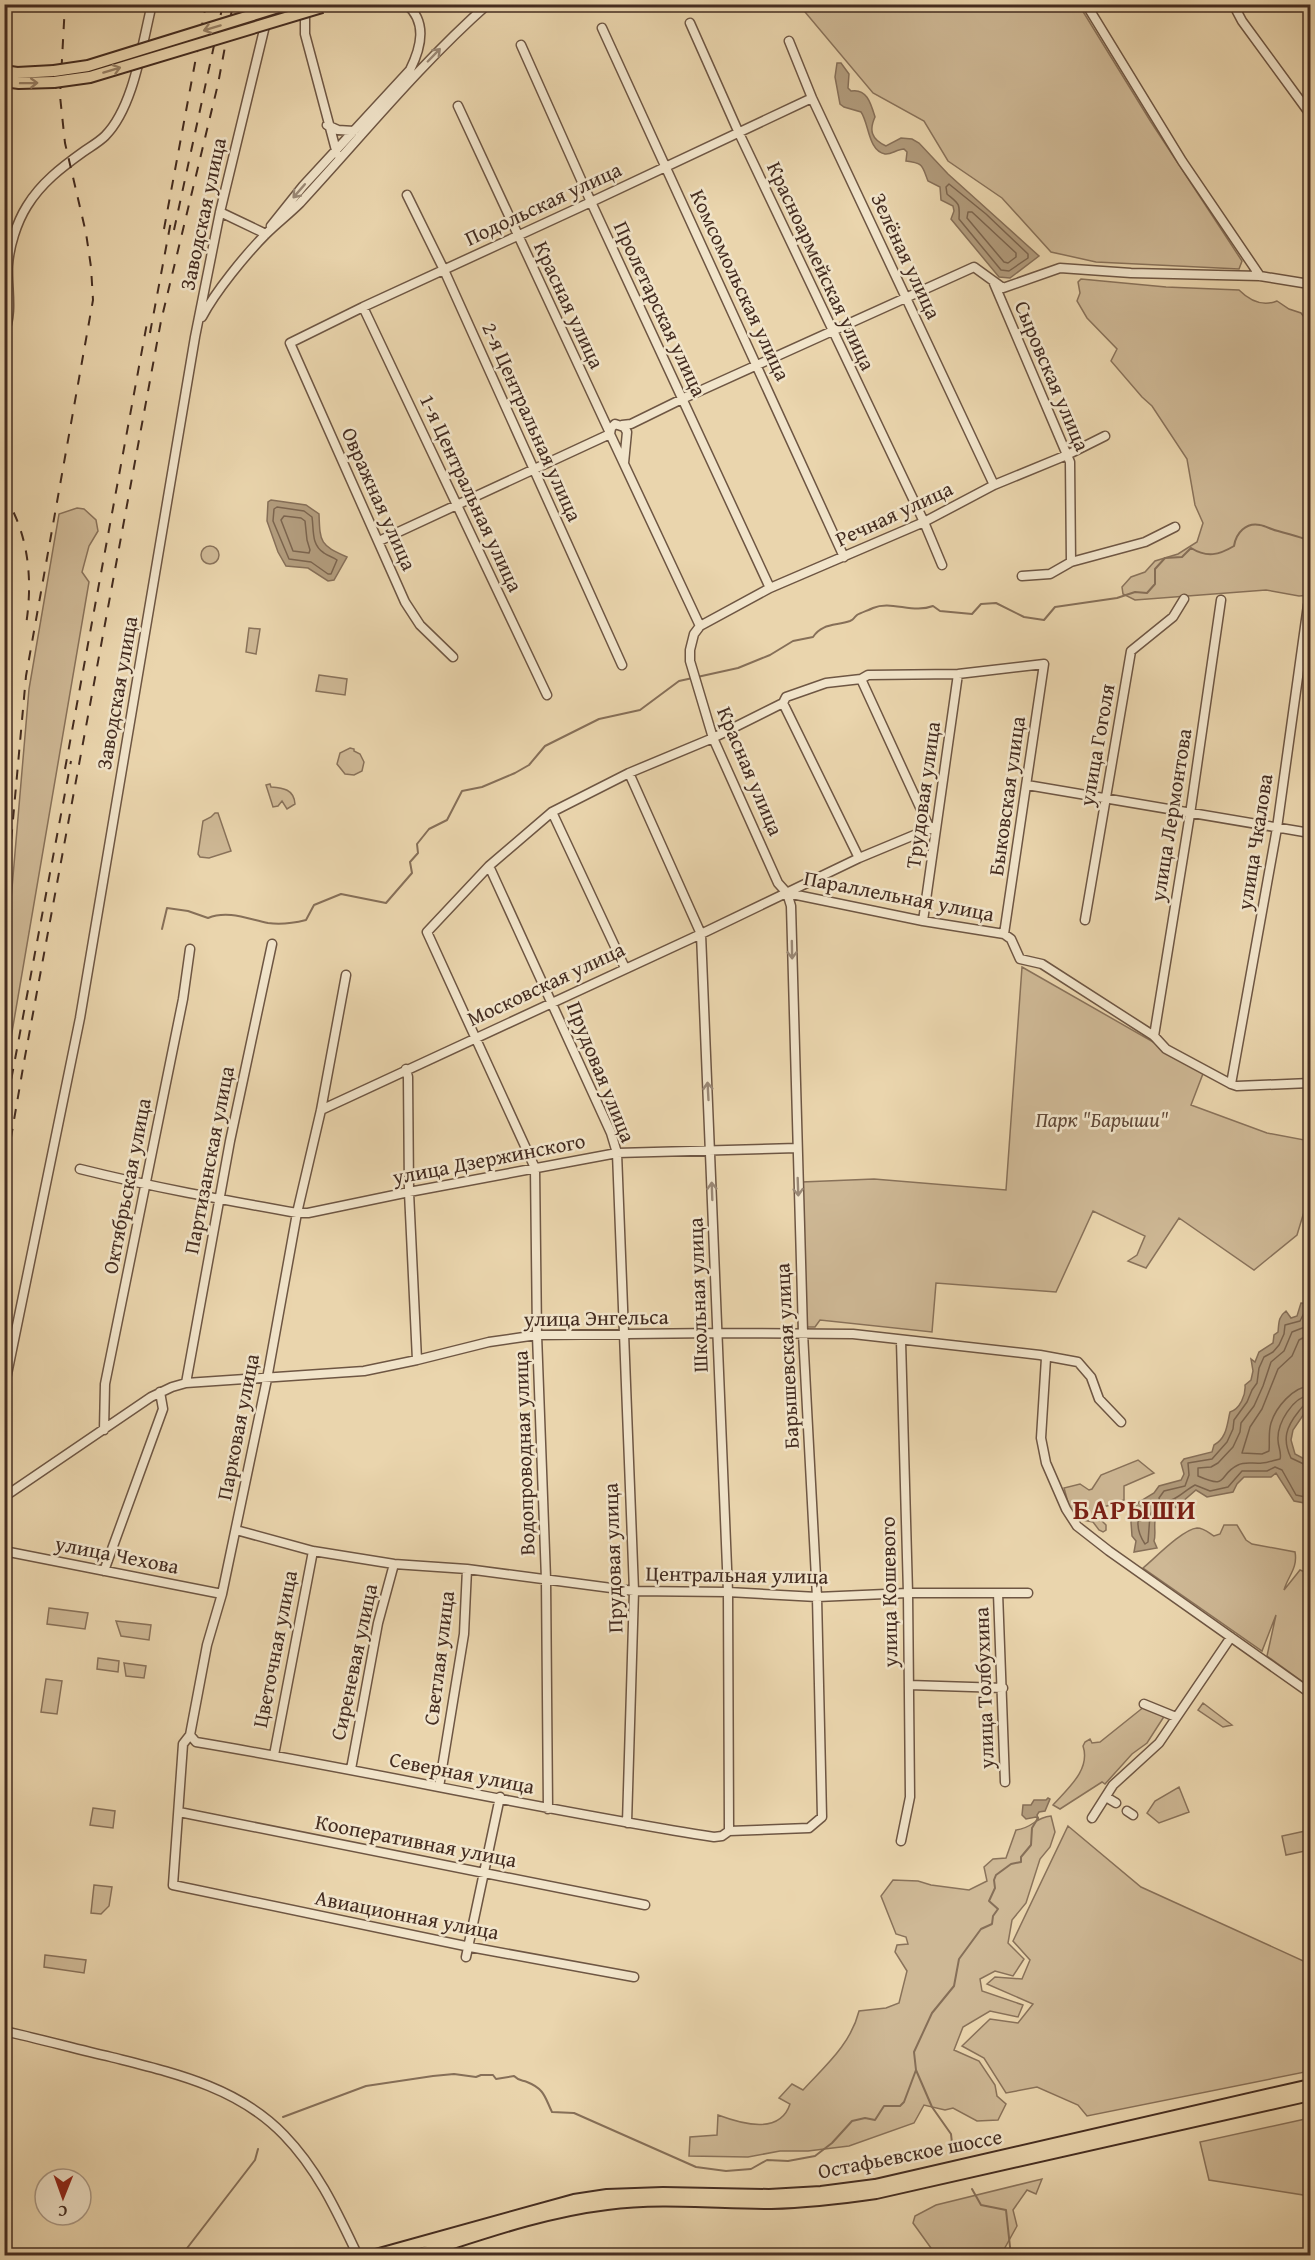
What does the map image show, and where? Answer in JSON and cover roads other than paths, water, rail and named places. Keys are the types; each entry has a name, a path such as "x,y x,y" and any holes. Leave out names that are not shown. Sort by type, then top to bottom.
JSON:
{"main road":[{"path":"4,81 19,83 54,77 288,4"},
{"path":"4,71 54,77 90,77 326,6"},
{"name":"Остафьевское шоссе","path":"372,2256 574,2200 607,2195 663,2193 769,2195 821,2192 875,2185 1311,2085"},
{"name":"Остафьевское шоссе","path":"412,2256 536,2217 608,2203 664,2201 771,2203 822,2200 876,2193 1311,2095"}],"street":[{"path":"4,334 9,321 8,267 11,248 26,207 39,189 60,169 104,137 117,122 128,101 152,4"},
{"name":"Заводская улица","path":"4,1389 80,1018 195,337 220,212 270,4"},
{"path":"305,4 305,34 327,125 337,156"},
{"path":"195,337 210,302 266,234 298,205 354,131 410,70 418,55 421,35 418,20 406,4"},
{"path":"337,156 454,34 488,4"},
{"path":"1086,4 1182,161 1260,276"},
{"path":"1233,4 1242,21 1311,114"},
{"name":"Красноармейская улица","path":"690,23 738,131 924,522 942,565"},
{"name":"Комсомольская улица","path":"602,28 844,557"},
{"name":"Зелёная улица","path":"789,41 812,98 994,485"},
{"name":"Пролетарская улица","path":"521,45 591,202 770,588"},
{"name":"Подольская улица","path":"290,343 812,98"},
{"name":"Красная улица","path":"458,106 604,420 618,431 624,463 700,626 691,641 692,669 713,738 778,883 787,892"},
{"path":"327,125 338,130 354,131"},
{"name":"2-я Центральная улица","path":"407,195 444,270 622,665"},
{"path":"220,212 266,234"},
{"path":"379,541 618,431 682,399 974,267 1003,288 1060,268 1131,273 1260,276 1303,283 1311,282"},
{"name":"Сыровская улица","path":"991,278 1070,462 1071,562"},
{"name":"1-я Центральная улица","path":"363,307 547,695"},
{"name":"Овражная улица","path":"290,343 411,612 426,632 453,657"},
{"name":"Красная улица","path":"618,431 624,463"},
{"name":"Речная улица","path":"700,626 770,588 924,522 994,485 1067,455 1105,436"},
{"path":"1022,576 1050,574 1068,566 1071,562 1145,542 1175,527"},
{"name":"улица Гоголя","path":"1084,920 1131,651 1173,617 1184,599"},
{"name":"улица Лермонтова","path":"1154,1036 1190,814 1221,600"},
{"name":"улица Чкалова","path":"1232,1084 1277,828 1308,605"},
{"name":"Быковская улица","path":"958,674 1044,664 1004,934"},
{"path":"489,866 552,812 629,773 713,738 783,703 786,697 826,683 861,679 868,675 958,674"},
{"name":"Трудовая улица","path":"923,921 933,828 958,674"},
{"path":"861,679 933,828"},
{"path":"783,703 858,858"},
{"name":"Школьная улица","path":"629,773 701,934 728,1592 729,1831"},
{"path":"1027,785 1106,796 1190,814 1311,833"},
{"path":"552,812 625,968"},
{"name":"Московская улица","path":"321,1110 701,934 858,858 933,828"},
{"name":"Прудовая улица","path":"489,866 553,1002 611,1133 617,1153 634,1591 627,1823"},
{"name":"Водопроводная улица","path":"489,866 427,932 535,1168 537,1335 546,1579 548,1809"},
{"name":"Параллельная улица","path":"787,892 923,921 1004,934"},
{"name":"Барышевская улица","path":"787,892 791,906 803,1334 817,1597 822,1817"},
{"path":"1004,934 1011,939 1020,959 1042,964 1154,1036 1166,1049 1232,1084 1237,1086 1311,1083"},
{"name":"Партизанская улица","path":"186,1383 219,1200 272,944"},
{"name":"Октябрьская улица","path":"104,1430 105,1384 183,999 190,950"},
{"name":"Парковая улица","path":"173,1885 183,1744 190,1735 207,1645 222,1594 236,1530 346,975"},
{"path":"406,1069 417,1360"},
{"name":"улица Дзержинского","path":"80,1169 219,1200 308,1213 617,1153 797,1148"},
{"name":"улица Энгельса","path":"4,1497 160,1392 186,1383 364,1371 489,1342 537,1335 853,1334 1040,1355 1046,1358 1078,1362 1090,1377 1099,1400 1121,1422"},
{"name":"улица Кошевого","path":"901,1341 908,1593 910,1797 901,1841"},
{"path":"1046,1358 1041,1424 1042,1448 1066,1509 1077,1526 1089,1537 1311,1693"},
{"path":"104,1571 163,1409 160,1392"},
{"name":"Центральная улица","path":"236,1530 313,1551 394,1564 467,1569 634,1591 728,1592 817,1597 908,1593 1028,1593"},
{"name":"улица Чехова","path":"4,1551 222,1594"},
{"name":"Цветочная улица","path":"274,1755 313,1551"},
{"name":"Сиреневая улица","path":"351,1769 378,1623 394,1564"},
{"name":"Светлая улица","path":"439,1787 464,1634 467,1569"},
{"name":"улица Толбухина","path":"998,1593 1005,1782"},
{"path":"1092,1818 1113,1785 1159,1743 1231,1637"},
{"path":"909,1685 1003,1688"},
{"path":"1144,1704 1176,1717"},
{"name":"Северная улица","path":"190,1735 196,1742 500,1797 548,1809 714,1837 722,1836 729,1831 809,1828 822,1817"},
{"path":"466,1958 500,1797"},
{"path":"1106,1797 1116,1803"},
{"name":"Кооперативная улица","path":"179,1812 645,1905"},
{"name":"Авиационная улица","path":"173,1885 470,1947 634,1977"},
{"path":"4,2031 177,2074 238,2099 282,2133 307,2162 328,2194 357,2256"}],"water":[{"path":"837,63 841,63 849,74 848,88 851,91 865,94 870,102 875,117 872,130 877,140 886,146 901,138 912,139 919,143 948,174 1039,256 1010,278 999,277 951,219 953,206 941,200 940,187 928,181 921,166 906,161 907,152 904,149 887,154 879,152 872,142 861,112 840,104 835,77"},
{"path":"271,500 306,505 319,514 323,542 347,557 334,580 328,581 308,568 286,566 278,552 267,521 268,502"},
{"path":"1301,1303 1310,1304 1310,1405 1293,1430 1291,1440 1295,1454 1310,1462 1310,1504 1294,1501 1276,1473 1271,1477 1244,1477 1233,1492 1207,1497 1196,1490 1181,1503 1180,1509 1172,1506 1170,1509 1161,1507 1155,1521 1154,1541 1157,1548 1134,1552 1136,1541 1132,1536 1131,1522 1135,1507 1154,1493 1159,1486 1181,1480 1184,1474 1181,1463 1184,1459 1212,1452 1214,1445 1224,1435 1230,1412 1239,1405 1245,1385 1251,1380 1253,1371 1251,1359 1255,1362 1259,1352 1273,1343 1283,1313 1286,1311 1291,1318 1297,1316"},
{"path":"1050,1799 1045,1811 1037,1815 1039,1820 1036,1817 1026,1819 1022,1815 1023,1805 1031,1805 1034,1800"}],"waterway":[{"path":"162,929 167,908 188,911 208,918 230,915 283,924 306,920 314,905 341,894 386,903 412,873 410,862 418,853 417,844 429,829 447,820 462,791 482,787 515,773 529,765 545,746 599,719 640,710 679,681 738,668 770,655 793,641 813,637 825,627 852,620 857,615 873,608 887,605 918,609 933,606 940,611 972,614 981,604 996,603 1024,617 1044,620 1055,607 1117,598 1135,592 1147,593 1155,584 1155,569 1165,558 1182,557 1191,548 1208,554 1223,552 1234,546 1239,533 1250,525 1262,526 1310,541"},
{"path":"953,2152 951,2134 932,2107 916,2070 914,2052 932,2013 954,1986 959,1959 981,1929 992,1924 993,1916 998,1909 989,1901 995,1888 996,1875 1011,1864 1021,1862 1021,1857 1031,1845 1032,1828 1038,1818"},
{"path":"283,2117 366,2086 454,2074 476,2077 493,2075 496,2079 514,2076 541,2091 552,2112 574,2113 696,2167 726,2171 751,2169 767,2160 788,2161 815,2156 832,2143 852,2121 865,2118 875,2120 884,2106 900,2106 904,2102 916,2070"},
{"path":"181,2256 255,2160 258,2149"},
{"path":"972,2189 981,2205 1006,2210 1011,2256"}],"railway":[{"path":"4,919 26,676 93,300 86,233 65,143 60,96 65,4"},
{"path":"164,229 206,4"},
{"path":"174,230 223,4"},
{"path":"4,1178 161,321 218,84 233,4"},
{"path":"150,333 171,221"},
{"path":"65,769 147,323"},
{"path":"4,495 19,525 27,558 29,591 26,625"},
{"path":"4,1118 71,761"}],"district":[{"name":"БАРЫШИ","path":"1135,1510"}],"park label":[{"name":"Парк \"Барыши\"","path":"1102,1120"}]}
